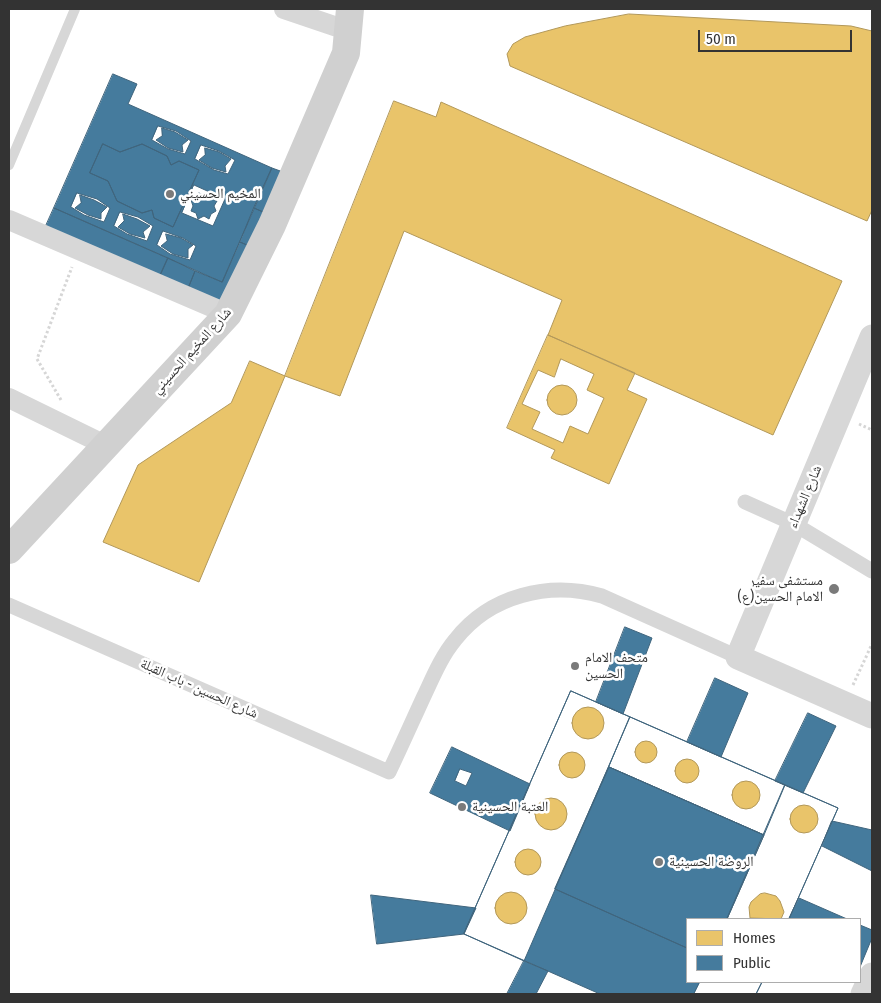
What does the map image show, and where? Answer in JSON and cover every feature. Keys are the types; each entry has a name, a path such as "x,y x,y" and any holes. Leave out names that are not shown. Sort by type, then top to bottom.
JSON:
{"main road":[{"name":"شارع المخيم الحسيني","path":"9,550 228,314 272,225 346,54 349,20"}],"street":[{"path":"284,9 349,20"},
{"path":"9,220 228,314"},
{"name":"شارع الشهداء","path":"738,657 872,336"},
{"path":"9,398 105,445"},
{"path":"745,502 794,524 872,571"},
{"name":"شارع الحسين - باب القبلة","path":"9,605 389,772 441,660 454,640 486,612 525,594 556,589 588,592 602,596 738,657"},
{"path":"738,657 872,716"},
{"path":"864,994 872,975"}],"lane":[{"path":"9,165 75,9"}],"path":[{"path":"79,250 37,359 79,432"},
{"path":"844,704 872,644"}],"building: Homes":[{"path":"629,14 851,26 872,31 872,210 867,221 510,66 507,54 513,44 525,37 565,26"},
{"path":"394,101 436,117 441,102 842,281 773,435 548,335 562,300 404,231 340,396 285,376"},
{"path":"548,335 635,373 627,390 647,399 609,484 551,458 555,450 507,428"},
{"path":"561,359 594,374 587,390 604,398 588,434 570,426 563,443 532,429 540,412 522,404 538,370 554,377"},
{"path":"250,361 285,376 199,582 103,542 138,465 231,403"},
{"path":"562,385 573,389 577,400 573,411 562,415 551,411 547,400 551,389"},
{"path":"588,707 600,711 604,723 600,735 588,739 576,735 572,723 576,711"},
{"path":"642,741 650,741 657,748 657,756 650,763 642,763 635,756 635,748"},
{"path":"572,752 581,756 585,765 581,774 572,778 563,774 559,765 563,756"},
{"path":"687,759 696,762 699,771 696,780 687,783 678,780 675,771 678,762"},
{"path":"746,781 756,785 760,795 756,805 746,809 736,805 732,795 736,785"},
{"path":"551,798 557,799 562,803 566,808 566,820 562,825 557,829 551,830 545,829 540,825 536,820 535,814 536,808 540,803 545,799"},
{"path":"804,805 814,809 818,819 814,829 804,833 794,829 790,819 794,809"},
{"path":"528,849 538,852 541,862 538,872 528,875 518,872 515,862 518,852"},
{"path":"511,892 523,896 527,908 523,920 511,924 499,920 495,908 499,896"},
{"path":"765,893 776,896 784,912 781,918 750,918 749,907 751,902 760,894"},
{"path":"576,932 584,935 587,943 584,951 576,954 568,951 565,943 568,935"},
{"path":"616,951 624,951 631,958 631,966 624,973 616,973 609,966 609,958"},
{"path":"663,968 673,972 677,982 673,992 663,996 653,992 649,982 653,972"}],"building: Public":[{"path":"113,74 137,84 128,104 272,168 222,282 54,208","holes":["158,126 176,131 191,141 185,154 168,149 152,140","103,144 120,152 142,144 167,156 171,165 179,161 199,170 173,227 154,218 152,210 142,213 117,201 108,181 90,173","201,145 219,151 235,160 228,174 214,170 195,159","194,185 225,199 213,226 182,213","77,193 97,199 110,208 104,222 84,215 71,207","120,212 138,217 153,226 147,241 127,234 114,226","163,231 183,238 196,246 190,260 170,254 157,245"]},
{"path":"162,128 175,132 188,140 182,145 183,152 168,148 156,140 162,136"},
{"path":"103,144 120,152 142,144 167,156 171,165 179,161 199,170 173,227 154,218 152,210 142,213 117,201 108,181 90,173"},
{"path":"205,148 219,152 231,159 225,166 226,172 212,168 199,160 205,155"},
{"path":"272,168 283,172 270,215 254,208"},
{"path":"199,193 203,195 209,193 212,199 217,201 214,206 216,211 211,214 209,219 204,216 198,219 196,213 191,211 193,206 191,200 196,198"},
{"path":"80,195 107,207 101,213 101,219 75,208 81,203"},
{"path":"54,208 168,258 159,278 45,228"},
{"path":"254,208 270,215 256,249 240,242"},
{"path":"123,214 150,226 143,232 145,238 130,234 118,227 124,221"},
{"path":"166,234 181,238 193,245 188,249 188,258 173,254 161,246 167,241"},
{"path":"240,242 256,249 218,304 187,291 195,271 222,282"},
{"path":"168,258 195,271 187,291 159,278"},
{"path":"625,627 652,638 623,714 596,702"},
{"path":"715,678 748,693 721,757 687,742"},
{"path":"571,691 838,808 789,918 727,918 764,835 609,767 555,889 686,948 686,983 762,983 756,994 600,994 464,934"},
{"path":"571,691 630,717 524,961 464,934"},
{"path":"808,713 836,726 803,793 775,781"},
{"path":"630,717 785,785 764,835 609,767"},
{"path":"452,747 530,784 510,831 430,793"},
{"name":"الروضة الحسينية","path":"609,767 764,835 727,918 686,918 686,948 555,889"},
{"path":"460,769 472,773 466,786 455,781"},
{"path":"785,785 838,808 789,918 727,918"},
{"path":"832,821 872,830 872,871 822,846"},
{"path":"371,895 476,908 464,934 377,944"},
{"path":"799,898 845,918 789,918"},
{"path":"861,925 872,930 872,938 861,965"},
{"path":"524,961 548,971 536,994 507,994"},
{"path":"700,983 762,983 756,994 694,994"}],"place":[{"name":"المخيم الحسيني","path":"170,194"},
{"name":"مستشفى سفير الامام الحسين(ع)","path":"834,589"},
{"name":"متحف الامام الحسين","path":"575,666"},
{"name":"العتبة الحسينية","path":"462,807"},
{"name":"الروضة الحسينية","path":"659,862"}]}
